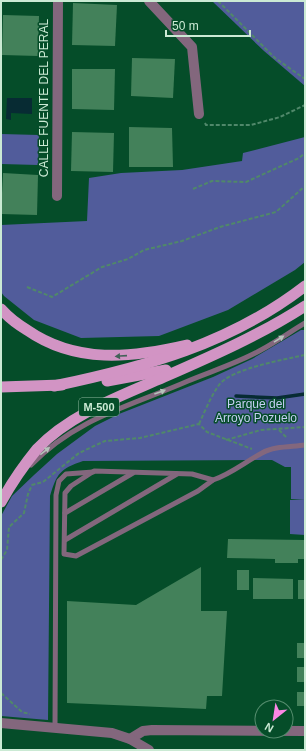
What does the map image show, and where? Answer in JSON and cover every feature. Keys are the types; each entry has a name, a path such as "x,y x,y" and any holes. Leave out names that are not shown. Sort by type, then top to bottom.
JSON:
{"highway":[{"path":"1,309 9,318 42,341 69,351 108,356 148,354 186,346 227,332 263,314 305,286"},
{"path":"226,350 305,306"},
{"name":"M-500","path":"54,386 113,374 159,361 188,351 227,332"},
{"name":"M-500","path":"1,387 54,386 116,380 161,372 226,350"},
{"name":"M-500","path":"1,502 8,489 38,449 73,421 108,401 226,350"}],"street":[{"name":"CALLE FUENTE DEL PERAL","path":"57,196 58,1"},
{"path":"149,1 192,47 199,114"},
{"path":"1,723 112,733 130,739 149,750"},
{"path":"130,739 144,731 152,730 305,732"}],"lane":[{"path":"8,489 41,454 76,428 111,410 175,387 260,351 305,324"},
{"path":"94,472 71,486 65,494 64,554 76,556 198,491 212,480 226,476 263,452 305,445"},
{"path":"55,728 56,495 59,481 66,474 94,472 178,473 192,474 212,480"},
{"path":"65,513 134,472"},
{"path":"65,540 178,473"}],"path":[{"path":"218,1 275,58 305,80"},
{"path":"199,114 206,125 251,125 280,117 305,106"},
{"path":"193,188 212,181 246,182 299,158 305,153"},
{"path":"27,287 52,297 102,267 128,259 144,250 182,241 220,227 276,212 305,186"},
{"path":"199,424 219,384 256,366 305,356"},
{"path":"224,440 261,430 305,427"},
{"path":"233,441 242,446 263,452"},
{"path":"1,693 22,712 35,716 40,726"}],"green space":[{"path":"212,1 305,1 305,86 264,51"},
{"path":"1,134 39,135 38,165 1,164"},
{"path":"305,137 305,262 295,270 228,310 159,336 81,338 34,320 1,292 1,225 87,221 89,178 121,173 182,170 242,161 243,153"},
{"name":"Parque del Arroyo Pozuelo","path":"301,330 305,330 305,500 291,499 291,467 285,467 272,460 83,461 64,470 57,477 50,496 48,720 1,716 1,516 12,496 57,454 95,426 119,414 213,377 252,359"},
{"path":"290,500 305,500 305,535 290,534"}],"shaded area":[{"path":"7,98 32,98 32,114 11,113 11,120 6,119"}],"building":[{"path":"73,3 117,5 115,46 72,45"},
{"path":"3,15 39,16 38,56 2,55"},
{"path":"132,58 175,59 173,98 131,96"},
{"path":"72,69 115,69 114,110 72,109"},
{"path":"129,127 172,128 173,167 129,167"},
{"path":"72,132 114,133 113,172 71,171"},
{"path":"3,173 38,175 37,215 1,214"},
{"path":"228,539 305,540 305,559 298,559 298,563 275,563 275,559 227,558"},
{"path":"201,567 201,611 227,611 222,696 207,696 206,709 67,703 67,601 136,605"},
{"path":"237,570 249,570 249,590 237,590"},
{"path":"253,578 293,579 293,599 253,599"},
{"path":"298,580 305,580 305,599 298,599"},
{"path":"297,643 305,643 305,658 297,658"},
{"path":"297,667 305,667 305,682 297,682"},
{"path":"297,692 305,692 305,706 297,706"}],"waterway":[{"path":"236,396 277,398 305,394"}]}
